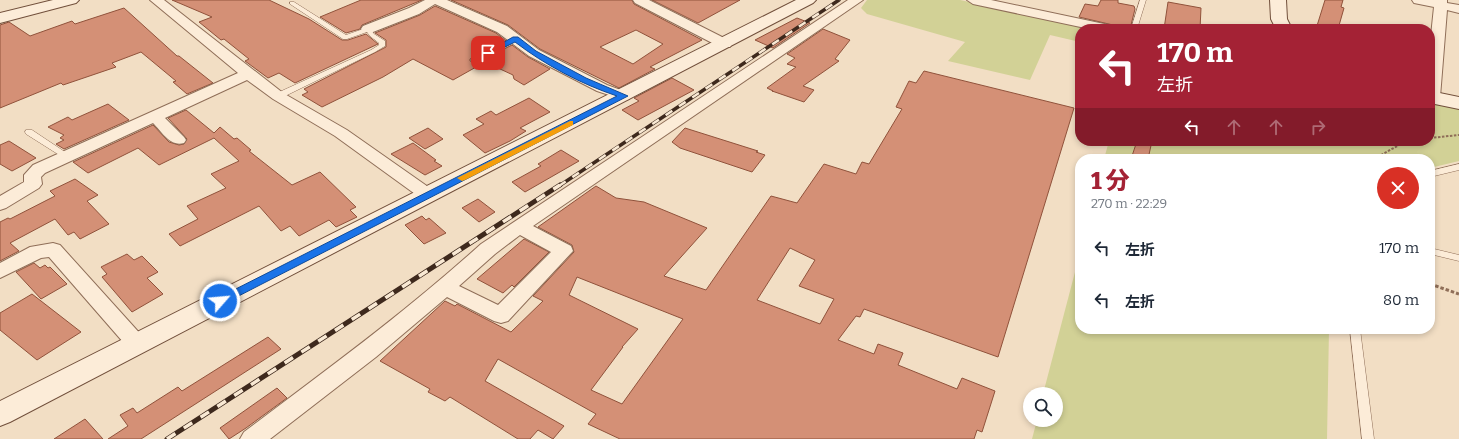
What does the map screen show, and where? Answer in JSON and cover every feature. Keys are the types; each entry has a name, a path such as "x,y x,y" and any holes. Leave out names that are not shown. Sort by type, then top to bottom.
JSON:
{"street":[{"path":"0,11 42,0"},
{"path":"0,18 71,0"},
{"path":"156,0 248,74 278,96 341,133 428,195"},
{"path":"368,29 414,11 435,0 502,29 534,53 583,79 624,96"},
{"path":"639,0 726,44"},
{"path":"0,414 726,44 808,0"},
{"path":"252,439 368,351 446,288 488,249 857,0"},
{"path":"973,0 1086,24"},
{"path":"1278,0 1279,19 1282,24"},
{"path":"1418,0 1440,2 1459,9"},
{"path":"1435,55 1440,2"},
{"path":"0,204 33,184 32,175 39,169 248,74"},
{"path":"1435,98 1459,103"},
{"path":"154,116 178,140"},
{"path":"446,288 501,315 564,251 519,227"},
{"path":"0,271 37,252 53,250 137,344"}],"lane":[{"path":"1136,24 1143,0"},
{"path":"278,96 382,46 383,42 372,35 368,29 345,38 292,3"},
{"path":"475,60 516,39"},
{"path":"29,132 67,156"},
{"path":"1435,173 1459,168"},
{"path":"1435,251 1459,258"},
{"path":"1356,334 1368,439"}],"path":[{"path":"1435,137 1459,135"},
{"path":"1383,154 1397,146"},
{"path":"1435,286 1459,294"}],"shaded area":[{"path":"867,0 960,0 1075,24 1075,41 1050,35 1030,80 948,61 965,42 867,14 861,8"},
{"path":"1435,100 1459,106 1459,161 1435,167 1435,154 1105,154 1108,146 1435,146"},
{"path":"1075,272 1075,334 1329,334 1327,439 1032,439 1035,427 1063,427 1063,387 1045,387"}],"building":[{"path":"172,0 269,0 309,19 342,40 348,40 366,34 378,44 295,83 279,73 268,78 245,61 249,59 224,39 221,40 199,22 212,17"},
{"path":"361,0 422,0 362,25 360,29 346,33 320,17"},
{"path":"451,0 632,0 634,4 702,40 650,67 655,69 619,88 540,49 508,25","holes":["636,30 663,44 633,64 600,47"]},
{"path":"652,0 740,0 698,23"},
{"path":"1101,0 1118,0 1118,3 1134,6 1135,9 1131,24 1109,24 1079,17 1085,4 1098,6"},
{"path":"1325,0 1343,0 1341,7 1344,8 1339,24 1318,24"},
{"path":"1168,2 1201,8 1200,24 1165,24"},
{"path":"435,6 496,33 506,41 470,59 470,61 476,63 512,45 528,57 550,69 524,85 514,79 513,75 485,62 453,80 413,59 383,77 322,107 302,95 308,92 304,89 386,47 386,40 375,33 420,15"},
{"path":"124,8 177,56 179,56 213,83 187,94 173,82 176,81 141,52 112,63 116,67 63,85 61,83 0,108 0,25 9,22 30,36 72,21 75,24"},
{"path":"797,18 810,23 773,48 755,40"},
{"path":"823,29 850,40 835,59 839,61 803,86 814,90 804,102 767,88 796,67 787,64 795,58 787,54"},
{"path":"924,71 1074,108 998,357 864,309 860,317 856,316 838,340 874,354 878,344 903,353 898,365 957,389 962,378 995,391 982,432 977,430 974,439 620,439 588,424 596,414 498,359 485,381 564,426 553,439 538,430 530,439 518,439 450,397 445,401 428,392 430,389 380,361 445,301 455,306 457,304 511,332 543,301 533,296 574,252 572,245 538,227 596,186 616,198 644,202 707,228 664,276 706,290 771,196 797,203 824,164 856,174 862,162 869,164 902,109 896,107 909,81 916,83","holes":["790,248 815,260 799,286 834,299 820,324 757,300","577,277 683,319 622,404 591,390 622,347 638,329 569,295"]},
{"path":"672,78 694,90 638,120 622,110 639,101 634,98"},
{"path":"529,98 550,112 520,128 526,131 510,141 485,153 463,135 484,124 476,119 491,111 496,115"},
{"path":"108,104 129,120 64,149 56,144 64,140 60,138 64,135 48,127 68,117 72,120"},
{"path":"186,110 214,133 220,127 234,139 237,138 251,150 249,151 292,185 320,172 356,207 350,210 357,217 336,227 329,220 299,236 290,226 281,231 259,206 180,246 169,234 198,219 187,206 226,188 211,174 239,161 214,138 159,165 138,148 88,173 73,162 153,125 169,142 179,145 184,144 187,139 168,118"},
{"path":"428,128 443,139 425,149 409,138"},
{"path":"685,128 758,151 756,152 765,155 752,172 680,148 672,142"},
{"path":"9,141 36,158 12,171 0,164 0,145"},
{"path":"413,143 442,166 425,175 391,154"},
{"path":"1135,146 1151,146 1149,154 1133,154"},
{"path":"561,150 579,161 525,192 512,182 541,166 538,164"},
{"path":"75,179 98,195 87,201 109,224 80,239 74,232 68,235 55,219 10,243 19,251 0,261 0,222 8,218 10,219 55,196 50,191"},
{"path":"478,199 495,212 479,222 462,208"},
{"path":"422,216 426,220 429,218 446,233 424,244 405,225"},
{"path":"524,239 549,252 514,287 512,285 503,293 477,279"},
{"path":"127,254 134,260 142,256 158,272 147,278 163,294 132,312 102,277 107,274 101,267"},
{"path":"34,263 40,268 45,265 48,268 50,267 67,284 41,299 16,272"},
{"path":"32,294 81,332 37,360 0,330 0,313"},
{"path":"268,337 281,349 141,439 108,439 128,426 120,415 133,408 137,413 178,387 182,391"},
{"path":"277,388 287,398 229,439 220,428"},
{"path":"85,419 103,439 54,439"}],"railway":[{"path":"559,186 839,0"},
{"path":"167,439 560,185"}],"slow traffic":[{"path":"462,178 570,123"}],"route":[{"path":"220,301 624,96 583,79 534,53 516,39 488,53"}]}
